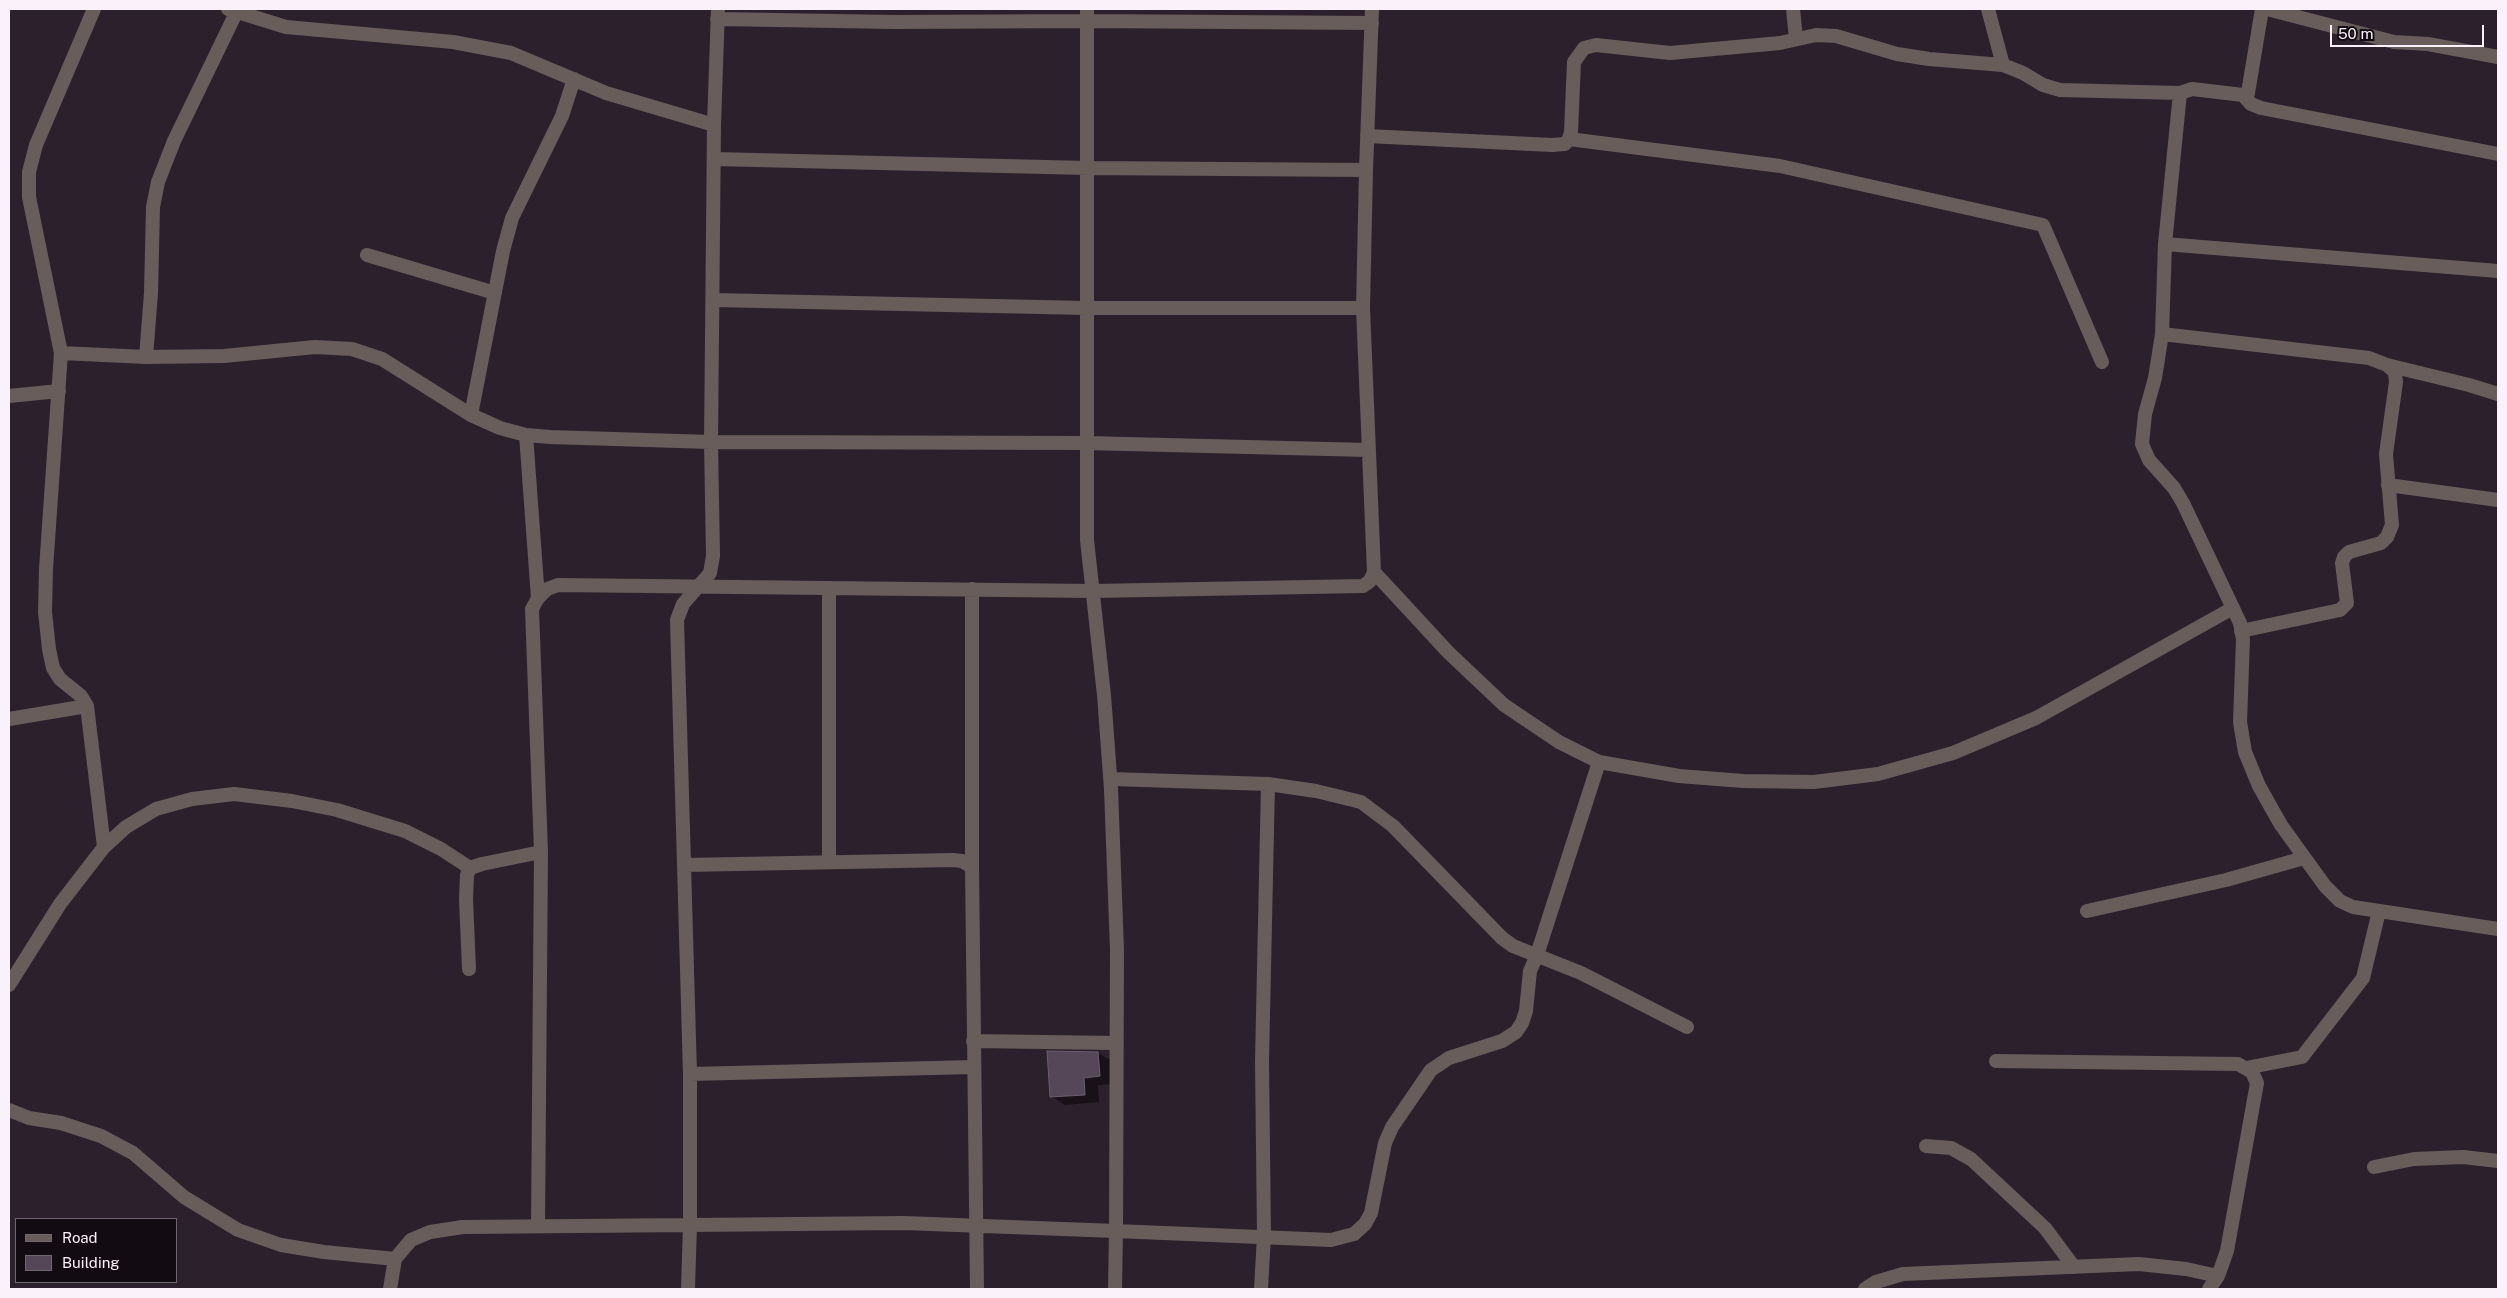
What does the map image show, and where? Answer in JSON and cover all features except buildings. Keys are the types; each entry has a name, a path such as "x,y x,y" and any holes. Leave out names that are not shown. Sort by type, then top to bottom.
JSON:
{"street":[{"path":"94,9 36,145 28,172 29,198 60,354 46,569 48,650 53,668 60,679 81,696 87,706 104,847"},
{"path":"538,1225 541,852 532,609 538,598 547,589 558,585 1094,591 1363,586 1370,581 1374,572 1363,308 1372,9"},
{"path":"1794,9 1796,39"},
{"path":"1988,9 2003,65"},
{"path":"1367,136 1552,145 1565,144 1569,140 1574,62 1584,48 1596,45 1670,53 1796,39 1816,35 1836,36 1898,54 1928,59 2003,65 2023,73 2044,85 2060,90 2180,93 2192,89 2243,95 2248,93 2250,88 2262,9"},
{"path":"2267,9 2394,42 2428,44 2498,57"},
{"path":"146,357 151,293 153,207 158,182 174,141 242,12 286,27 453,42 511,53 606,93 714,125"},
{"path":"688,1289 690,1074 678,620 683,604 710,574 713,556 711,442 714,300 714,125 718,14 894,22 1088,15 1372,23"},
{"path":"1088,15 1086,540 1094,591 1111,779 1117,950 1115,1289"},
{"path":"471,415 512,218 562,116 574,79"},
{"path":"2180,93 2165,244 2162,334 2156,378 2145,414 2142,444 2149,460 2174,488 2183,503 2233,608 2241,631 2240,722 2245,752 2263,794 2281,825 2325,886 2340,901 2353,907 2498,929"},
{"path":"2243,95 2251,104 2261,108 2498,154"},
{"path":"1569,140 1780,166 2043,225 2102,362"},
{"path":"714,159 1087,168 1366,170"},
{"path":"2165,244 2498,270"},
{"path":"367,255 495,294"},
{"path":"714,300 1086,308 1363,308"},
{"path":"2162,334 2369,358 2387,365 2498,394"},
{"path":"60,354 146,357 224,356 315,347 352,349 382,359 471,415 500,428 526,435 601,441 1086,443 1368,450"},
{"path":"2241,631 2340,610 2347,603 2342,563 2344,557 2348,552 2381,542 2387,537 2392,525 2386,454 2396,382 2395,372 2387,365"},
{"path":"9,396 59,391"},
{"path":"526,435 538,598"},
{"path":"2388,485 2498,500"},
{"path":"1374,572 1448,652 1504,705 1559,742 1598,762 1679,776 1743,780 1814,782 1878,774 1953,753 2036,718 2233,608"},
{"path":"829,588 829,862"},
{"path":"972,589 973,1041 978,1226 977,1289"},
{"path":"9,719 87,706"},
{"path":"390,1289 396,1259 411,1240 430,1232 463,1227 904,1223 1344,1238 1354,1234 1365,1224 1371,1213 1385,1143 1392,1126 1438,1063 1502,1042 1516,1032 1522,1023 1526,1011 1530,971 1537,955 1598,762"},
{"path":"1111,779 1268,784 1316,790 1362,802 1393,826 1502,938 1513,946 1581,973 1687,1027"},
{"path":"1261,1289 1264,1236 1262,1060 1268,784"},
{"path":"9,985 60,904 104,847 126,827 156,809 192,798 234,794 292,801 371,819 405,831 440,849 470,868"},
{"path":"469,969 466,899 467,875 470,868 541,852"},
{"path":"2087,910 2226,880 2304,858"},
{"path":"684,865 953,860 962,861 972,867"},
{"path":"2246,1068 2302,1057 2364,978 2379,911"},
{"path":"973,1041 1116,1043"},
{"path":"1996,1061 2238,1064 2252,1072 2257,1084 2227,1251 2218,1276 2209,1289"},
{"path":"690,1074 974,1067"},
{"path":"9,1110 29,1118 61,1124 109,1140 132,1153 184,1197 238,1230 281,1245 324,1252 396,1259"},
{"path":"1926,1146 1951,1148 1971,1159 2045,1228 2074,1267"},
{"path":"2374,1167 2414,1159 2463,1157 2498,1161"},
{"path":"1865,1289 1876,1282 1903,1274 2138,1264 2218,1276"}]}
